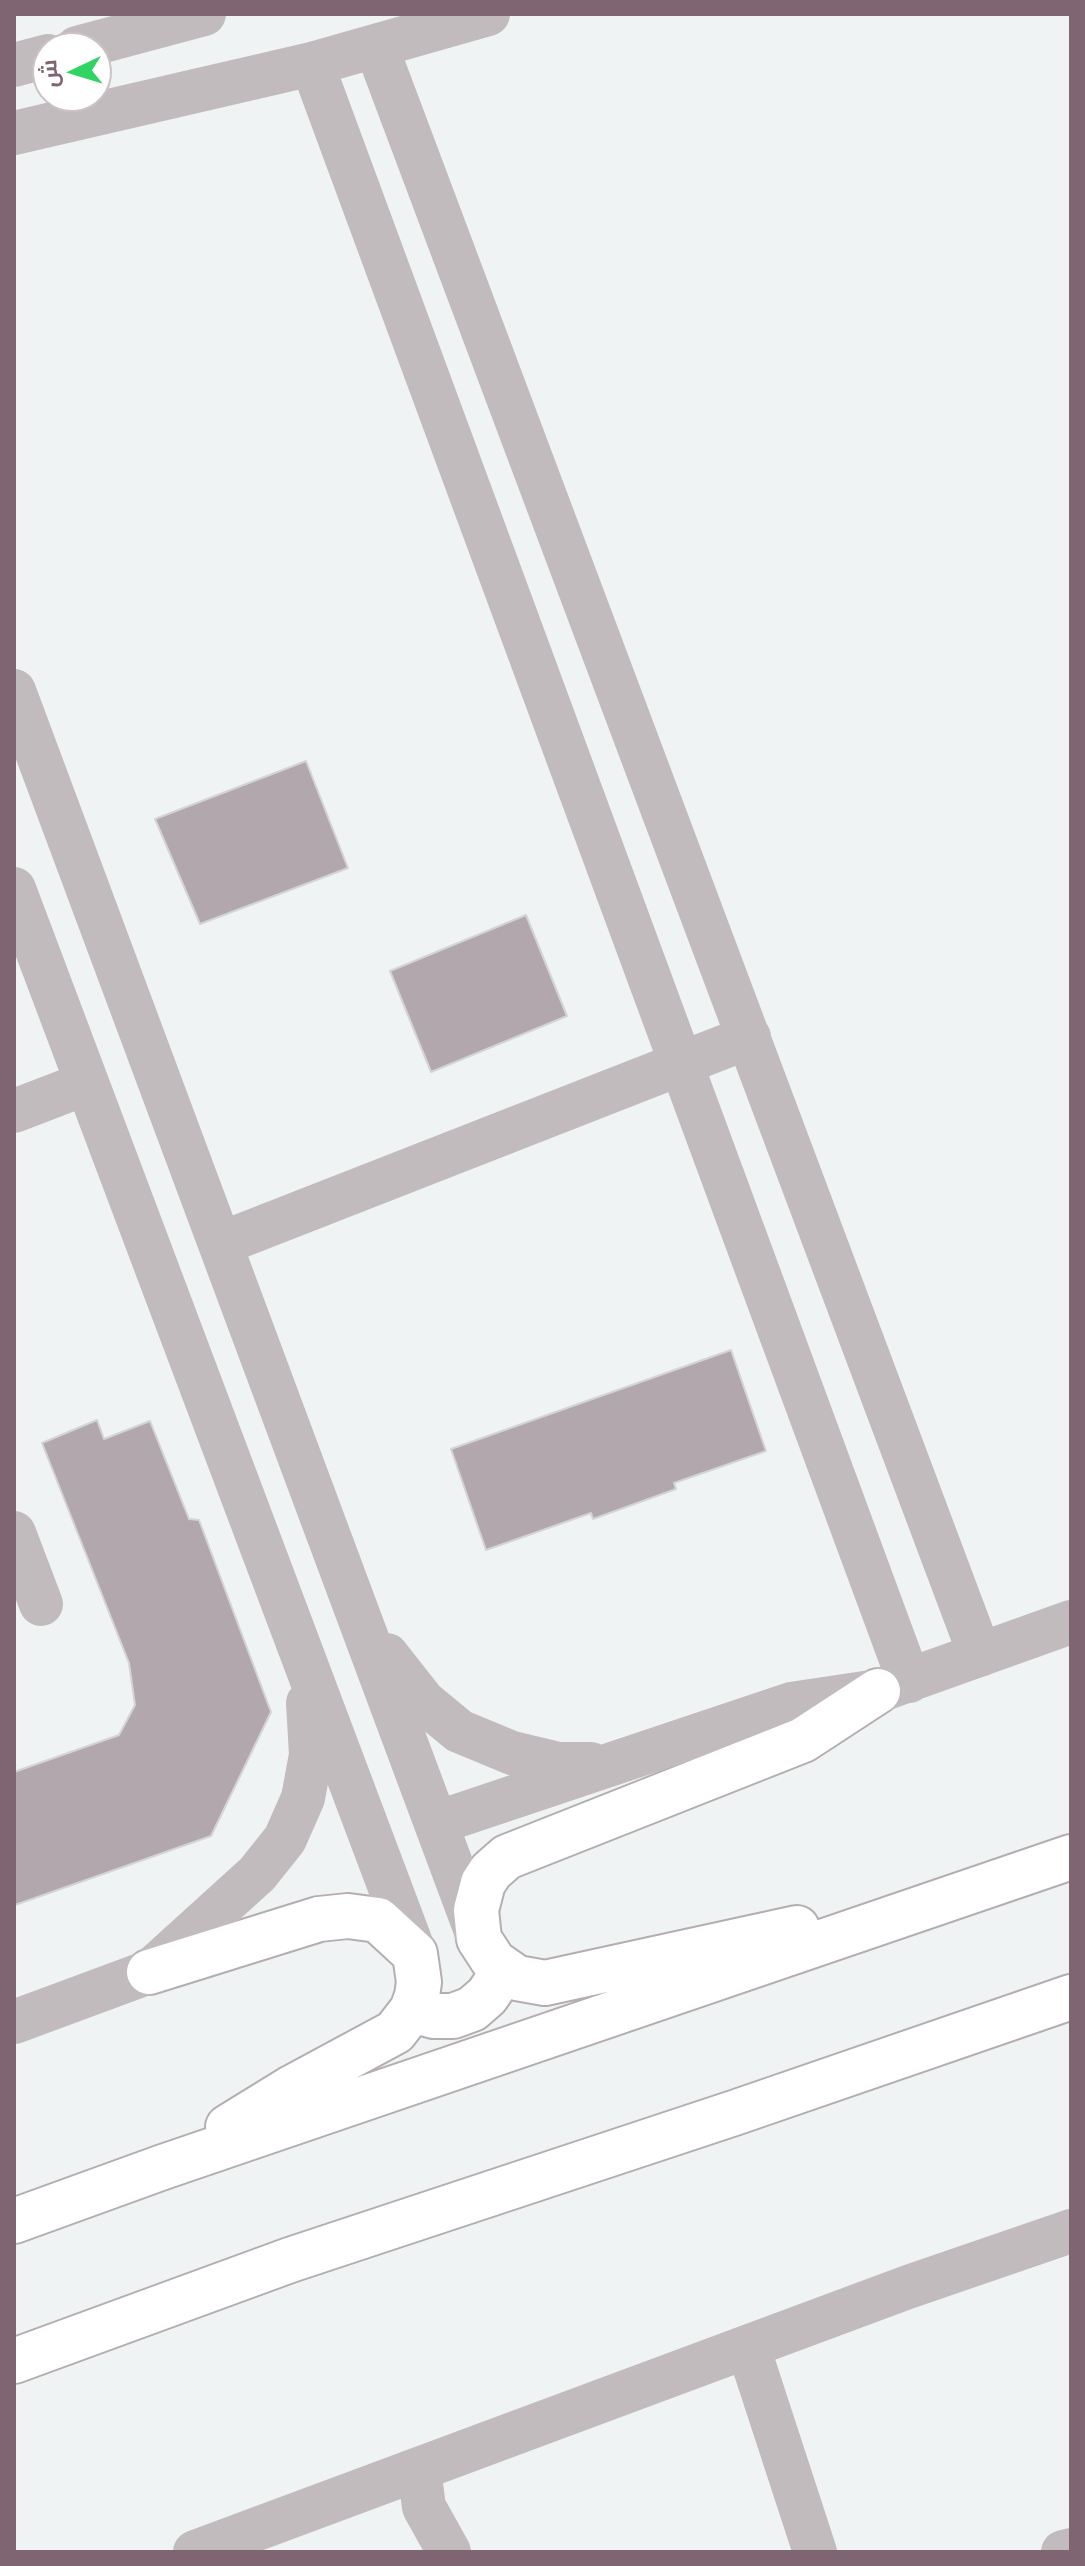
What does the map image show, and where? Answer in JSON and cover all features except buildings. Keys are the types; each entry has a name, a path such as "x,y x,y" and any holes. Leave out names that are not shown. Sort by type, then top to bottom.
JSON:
{"highway":[{"path":"412,2010 434,2016 453,2016 472,2009 487,1996 492,1955 476,1910 478,1896 491,1871 507,1857 803,1740 893,1686"},
{"path":"14,2221 163,2167 1071,1857"},
{"path":"492,1955 531,1982 558,1982 718,1944 971,1892"},
{"path":"149,1972 319,1919 348,1916 378,1920 415,1954 419,1982 412,2010 405,2021 383,2040 293,2087 163,2167"},
{"path":"14,2361 290,2260 1071,1997"}],"street":[{"path":"112,39 204,14"},
{"path":"14,133 312,64 488,14"},
{"path":"376,46 980,1655"},
{"path":"312,64 683,1063 893,1686"},
{"path":"356,178 362,165 386,149 400,148 419,155"},
{"path":"14,691 436,1823 492,1955"},
{"path":"14,889 415,1954"},
{"path":"220,1244 749,1037"},
{"path":"14,1111 87,1083"},
{"path":"215,1425 230,1431 254,1428 272,1408 277,1393"},
{"path":"240,1490 245,1468 261,1449 275,1447 291,1455 306,1469"},
{"path":"14,1533 41,1604"},
{"path":"360,1621 424,1702 459,1731 512,1753 558,1764 606,1764"},
{"path":"436,1823 791,1704 893,1686 1071,1622"},
{"path":"14,2022 149,1972 257,1874 285,1839 303,1798 311,1755 309,1710 290,1623"},
{"path":"195,2552 908,2287 1071,2231"},
{"path":"748,2347 815,2552"},
{"path":"419,2469 424,2507 449,2552"},
{"path":"1063,2552 1071,2550"}]}
